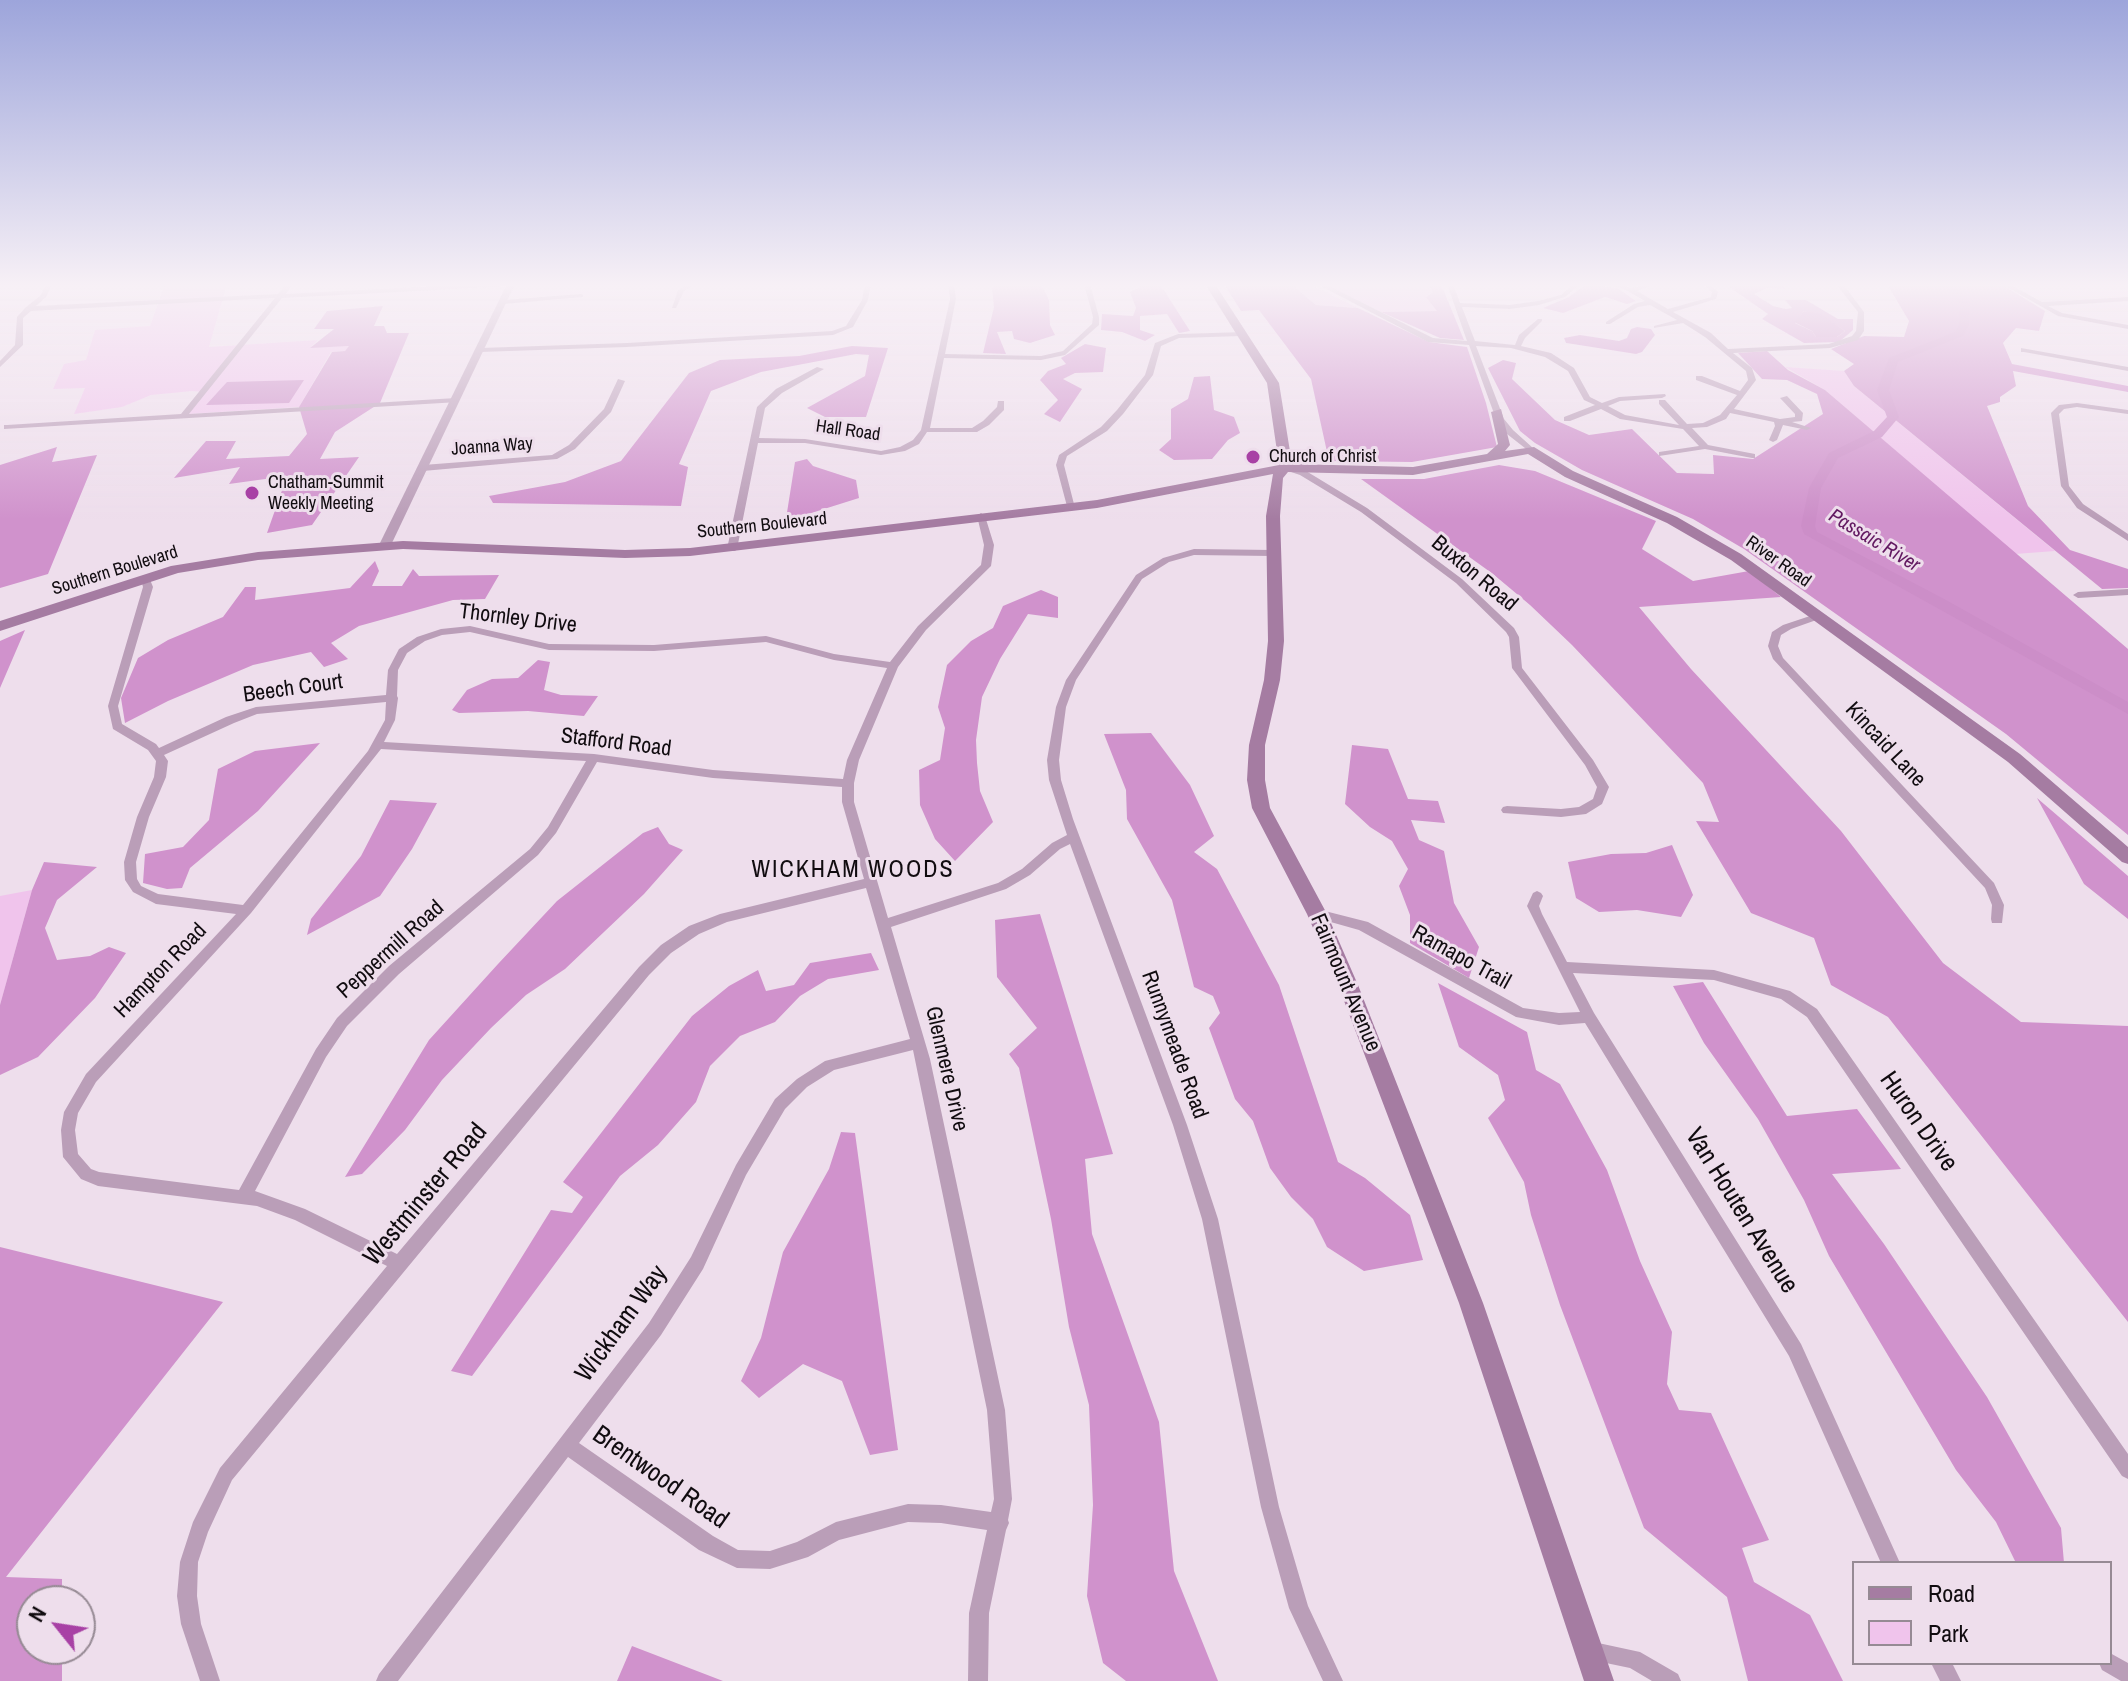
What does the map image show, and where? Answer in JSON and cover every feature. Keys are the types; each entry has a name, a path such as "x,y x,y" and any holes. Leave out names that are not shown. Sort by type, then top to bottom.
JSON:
{"main road":[{"name":"Fairmount Avenue","path":"1260,362 1273,383 1284,442 1285,468 1277,477 1272,553 1276,641 1272,680 1257,745 1257,794 1270,826 1317,914 1348,985 1471,1303 1599,1681"},
{"path":"1489,459 1504,445 1497,412"},
{"name":"Southern Boulevard","path":"0,626 146,579 224,560 385,545 625,554 732,549 981,516 1071,508 1285,468 1390,472 1489,459 1530,450"},
{"name":"River Road","path":"1530,450 1584,482 1660,514 1711,541 2014,758 2128,857"},
{"path":"1489,459 1527,463 1584,482"}],"street":[{"path":"184,415 226,362"},
{"path":"385,545 474,362"},
{"path":"939,362 925,430 974,430 986,423 1001,408 1001,403"},
{"path":"1071,508 1060,465 1063,455 1104,429 1149,375 1153,362"},
{"name":"River Road","path":"1479,362 1497,412 1510,432 1530,450"},
{"path":"1561,362 1585,395 1600,407 1638,422 1685,427 1713,422 1729,410 1752,380 1752,374 1739,362"},
{"path":"2092,362 2128,369"},
{"path":"732,549 759,411 768,398 820,369"},
{"path":"1699,378 1742,394"},
{"name":"Joanna Way","path":"423,468 554,457 572,447 608,410 621,381"},
{"path":"1778,421 1800,417 1784,398"},
{"path":"1567,419 1619,399 1662,399 1705,447"},
{"path":"3,425 456,400"},
{"path":"2128,412 2077,405 2062,407 2055,413 2063,479 2068,492 2096,519 2128,538"},
{"path":"1729,410 1807,428"},
{"path":"1773,440 1778,421"},
{"path":"2,439 8,432 3,425"},
{"name":"Hall Road","path":"753,440 793,440 881,453 908,447 925,430"},
{"path":"1662,454 1705,447 1752,456"},
{"name":"Buxton Road","path":"1285,468 1303,473 1364,510 1459,581 1510,630 1514,637 1517,668 1589,763 1603,787 1598,801 1582,811 1507,810"},
{"name":"Glenmere Drive","path":"978,1681 979,1613 1003,1499 996,1410 919,1043 848,802 848,783 853,760 893,666 922,628 986,566 989,545 981,516"},
{"name":"Runnymeade Road","path":"1272,553 1223,550 1186,554 1147,570 1134,583 1077,668 1061,707 1053,751 1055,780 1074,837 1180,1125 1210,1219 1270,1507 1299,1608 1333,1681"},
{"path":"146,579 148,587 113,713 123,730 158,753"},
{"path":"2078,595 2128,592"},
{"name":"Kincaid Lane","path":"1819,616 1776,634 1773,646 1778,659 1990,886 1998,905 1997,919"},
{"name":"Thornley Drive","path":"247,910 378,745 387,729 393,698 393,670 403,651 430,635 460,629 549,647 654,648 766,639 834,657 893,666"},
{"name":"Beech Court","path":"158,753 256,711 393,698"},
{"name":"Stafford Road","path":"378,745 594,758 702,773 848,783"},
{"name":"Hampton Road","path":"158,753 162,761 160,777 143,817 130,862 131,880 137,889 156,899 247,910"},
{"name":"Peppermill Road","path":"244,1196 321,1053 342,1022 394,970 534,852 552,830 594,758"},
{"path":"885,924 1002,886 1026,872 1056,846 1074,837"},
{"name":"Westminster Road","path":"210,1681 198,1648 187,1596 189,1562 210,1503 247,1446 644,971 666,949 694,930 725,918 872,882"},
{"name":"Van Houten Avenue","path":"1537,896 1533,906 1536,914 1566,967 1589,1017 1706,1210 1784,1329 1890,1561"},
{"name":"Hampton Road","path":"247,910 91,1078 75,1103 68,1130 71,1157 86,1174 98,1179 244,1196 290,1210 399,1264"},
{"name":"Ramapo Trail","path":"1317,914 1363,926 1521,1013 1559,1019 1589,1017"},
{"name":"Huron Drive","path":"1566,967 1714,975 1785,995 1812,1013 2128,1470"},
{"name":"Wickham Way","path":"386,1681 655,1329 685,1282 741,1170 780,1104 802,1083 830,1065 919,1043"},
{"name":"Brentwood Road","path":"567,1445 706,1543 737,1559 770,1560 801,1550 836,1531 908,1513 941,1514 1000,1523"},
{"path":"1589,1651 1633,1659 1671,1681"}],"green space":[{"path":"325,362 299,407 189,414 204,392 151,395 122,407 74,414 85,388 53,389 64,364"},
{"path":"1785,367 1844,371 1854,386 2055,551 2015,554 1825,390"},
{"path":"32,890 0,1005 0,896"}],"shaded area":[{"path":"326,362 397,362 380,403 335,432 320,459 359,457 312,525 267,533 287,476 229,484 240,467 174,478 206,441 236,441 226,459 289,456 307,434 299,407"},
{"path":"714,362 811,362 761,372 711,391 679,464 688,467 681,506 493,503 489,496 565,482 621,461 689,373"},
{"path":"868,362 883,362 866,417 825,417 807,408 865,376"},
{"path":"1104,362 1103,372 1075,373 1063,379 1082,389 1060,422 1044,414 1058,400 1040,380 1048,371 1066,364"},
{"path":"1299,362 1472,362 1497,447 1412,462 1329,461 1311,379"},
{"path":"1498,362 1516,363 1512,379 1555,420 1589,435 1632,429 1677,473 1714,474 1713,455 1753,459 1823,414 1817,394 1787,380 1762,379 1747,362 1780,362 1825,390 2128,649 2128,835 2006,734 1744,549 1693,519 1582,470 1535,443 1520,431 1488,368"},
{"path":"1852,362 2011,362 2128,386 2128,392 2013,371 2016,386 2000,397 2000,402 1987,406 2028,506 2070,550 2128,569 2128,588 2102,589 1854,386 1844,371 1854,364"},
{"path":"1210,376 1214,410 1234,417 1240,433 1228,440 1212,459 1174,460 1159,450 1171,439 1171,409 1188,399 1194,377"},
{"path":"304,380 289,403 206,405 227,382"},
{"path":"57,447 52,462 97,455 48,574 0,588 0,465"},
{"path":"807,459 813,466 856,480 859,498 805,515 785,525 795,462"},
{"path":"1499,465 1535,471 1656,521 1642,549 1693,581 1749,571 1781,597 1639,607 1691,669 1841,831 1943,963 2021,1022 2128,1026 2128,1322 1888,1017 1831,985 1814,938 1751,913 1696,821 1719,822 1703,783 1530,605 1493,574 1361,479 1424,479"},
{"path":"375,561 379,571 372,586 402,586 413,569 419,576 499,575 485,599 453,600 359,626 331,643 348,659 324,667 311,652 253,665 125,723 121,698 138,658 168,640 223,617 245,587 256,587 255,600 350,588"},
{"path":"1041,590 1058,597 1058,618 1028,614 1000,659 982,697 976,740 977,763 980,791 993,822 955,861 935,839 920,805 919,770 940,760 945,728 938,707 947,665 971,641 993,628 1003,606"},
{"path":"25,630 0,688 0,641"},
{"path":"538,660 550,662 544,690 561,695 598,696 584,716 528,711 459,713 452,710 467,690 492,679 518,678"},
{"path":"1151,733 1190,785 1214,836 1194,852 1217,869 1279,985 1338,1162 1365,1178 1410,1215 1423,1260 1364,1271 1327,1247 1313,1219 1291,1197 1270,1168 1253,1121 1235,1099 1209,1028 1220,1013 1213,996 1194,987 1172,900 1127,819 1126,790 1104,734"},
{"path":"320,743 258,811 190,868 182,888 167,889 143,883 145,854 183,847 209,820 218,769 255,751"},
{"path":"1352,745 1388,749 1408,799 1438,801 1445,823 1411,820 1419,840 1444,851 1454,903 1479,947 1469,978 1410,943 1410,915 1399,886 1408,869 1392,841 1370,827 1345,804"},
{"path":"2037,798 2128,876 2128,919 2084,884"},
{"path":"390,800 437,803 412,849 380,896 307,935 311,919 361,856"},
{"path":"658,827 669,844 683,850 644,894 565,969 526,995 491,1028 442,1080 405,1130 362,1174 345,1177 429,1040 557,901 643,833"},
{"path":"1672,845 1693,895 1681,917 1637,910 1599,912 1576,898 1568,862 1611,854 1646,853"},
{"path":"44,862 97,867 57,900 45,928 57,960 90,956 109,947 126,953 95,998 38,1057 0,1075 0,1005 32,890"},
{"path":"1040,914 1113,1154 1085,1159 1092,1234 1159,1422 1174,1571 1218,1681 1126,1681 1103,1663 1087,1596 1093,1505 1089,1405 1069,1327 1051,1219 1019,1068 1009,1054 1037,1028 997,977 995,920"},
{"path":"871,953 879,970 828,979 800,996 775,1022 740,1036 710,1066 696,1102 658,1145 620,1176 472,1376 451,1371 551,1210 572,1213 583,1197 563,1182 692,1016 729,986 758,970 766,991 794,985 810,963"},
{"path":"1703,982 1787,1116 1857,1109 1901,1169 1832,1174 1884,1244 1987,1397 2061,1528 2064,1561 2015,1561 1996,1522 1956,1470 1829,1256 1804,1200 1758,1119 1704,1043 1673,986"},
{"path":"1438,983 1527,1032 1536,1070 1560,1084 1607,1170 1640,1261 1672,1332 1667,1384 1679,1410 1711,1413 1769,1540 1742,1548 1754,1582 1810,1615 1843,1681 1748,1681 1727,1597 1644,1528 1560,1305 1531,1215 1524,1182 1488,1118 1505,1100 1498,1075 1459,1047"},
{"path":"841,1132 855,1133 898,1450 870,1455 842,1381 803,1364 759,1398 741,1381 761,1338 783,1252 829,1169"},
{"path":"0,1247 223,1302 6,1577 62,1579 62,1585 16,1585 16,1665 62,1665 62,1681 0,1681"},
{"path":"632,1646 723,1681 617,1681"}],"waterway":[{"name":"Passaic River","path":"1892,362 1883,390 1893,417 1878,434 1833,456 1815,488 1808,526 1811,534 1941,603 2128,709"}],"place":[{"name":"Church of Christ","path":"1253,457"},
{"name":"Chatham-Summit Weekly Meeting","path":"252,493"}],"district":[{"name":"WICKHAM WOODS","path":"853,871"}]}
